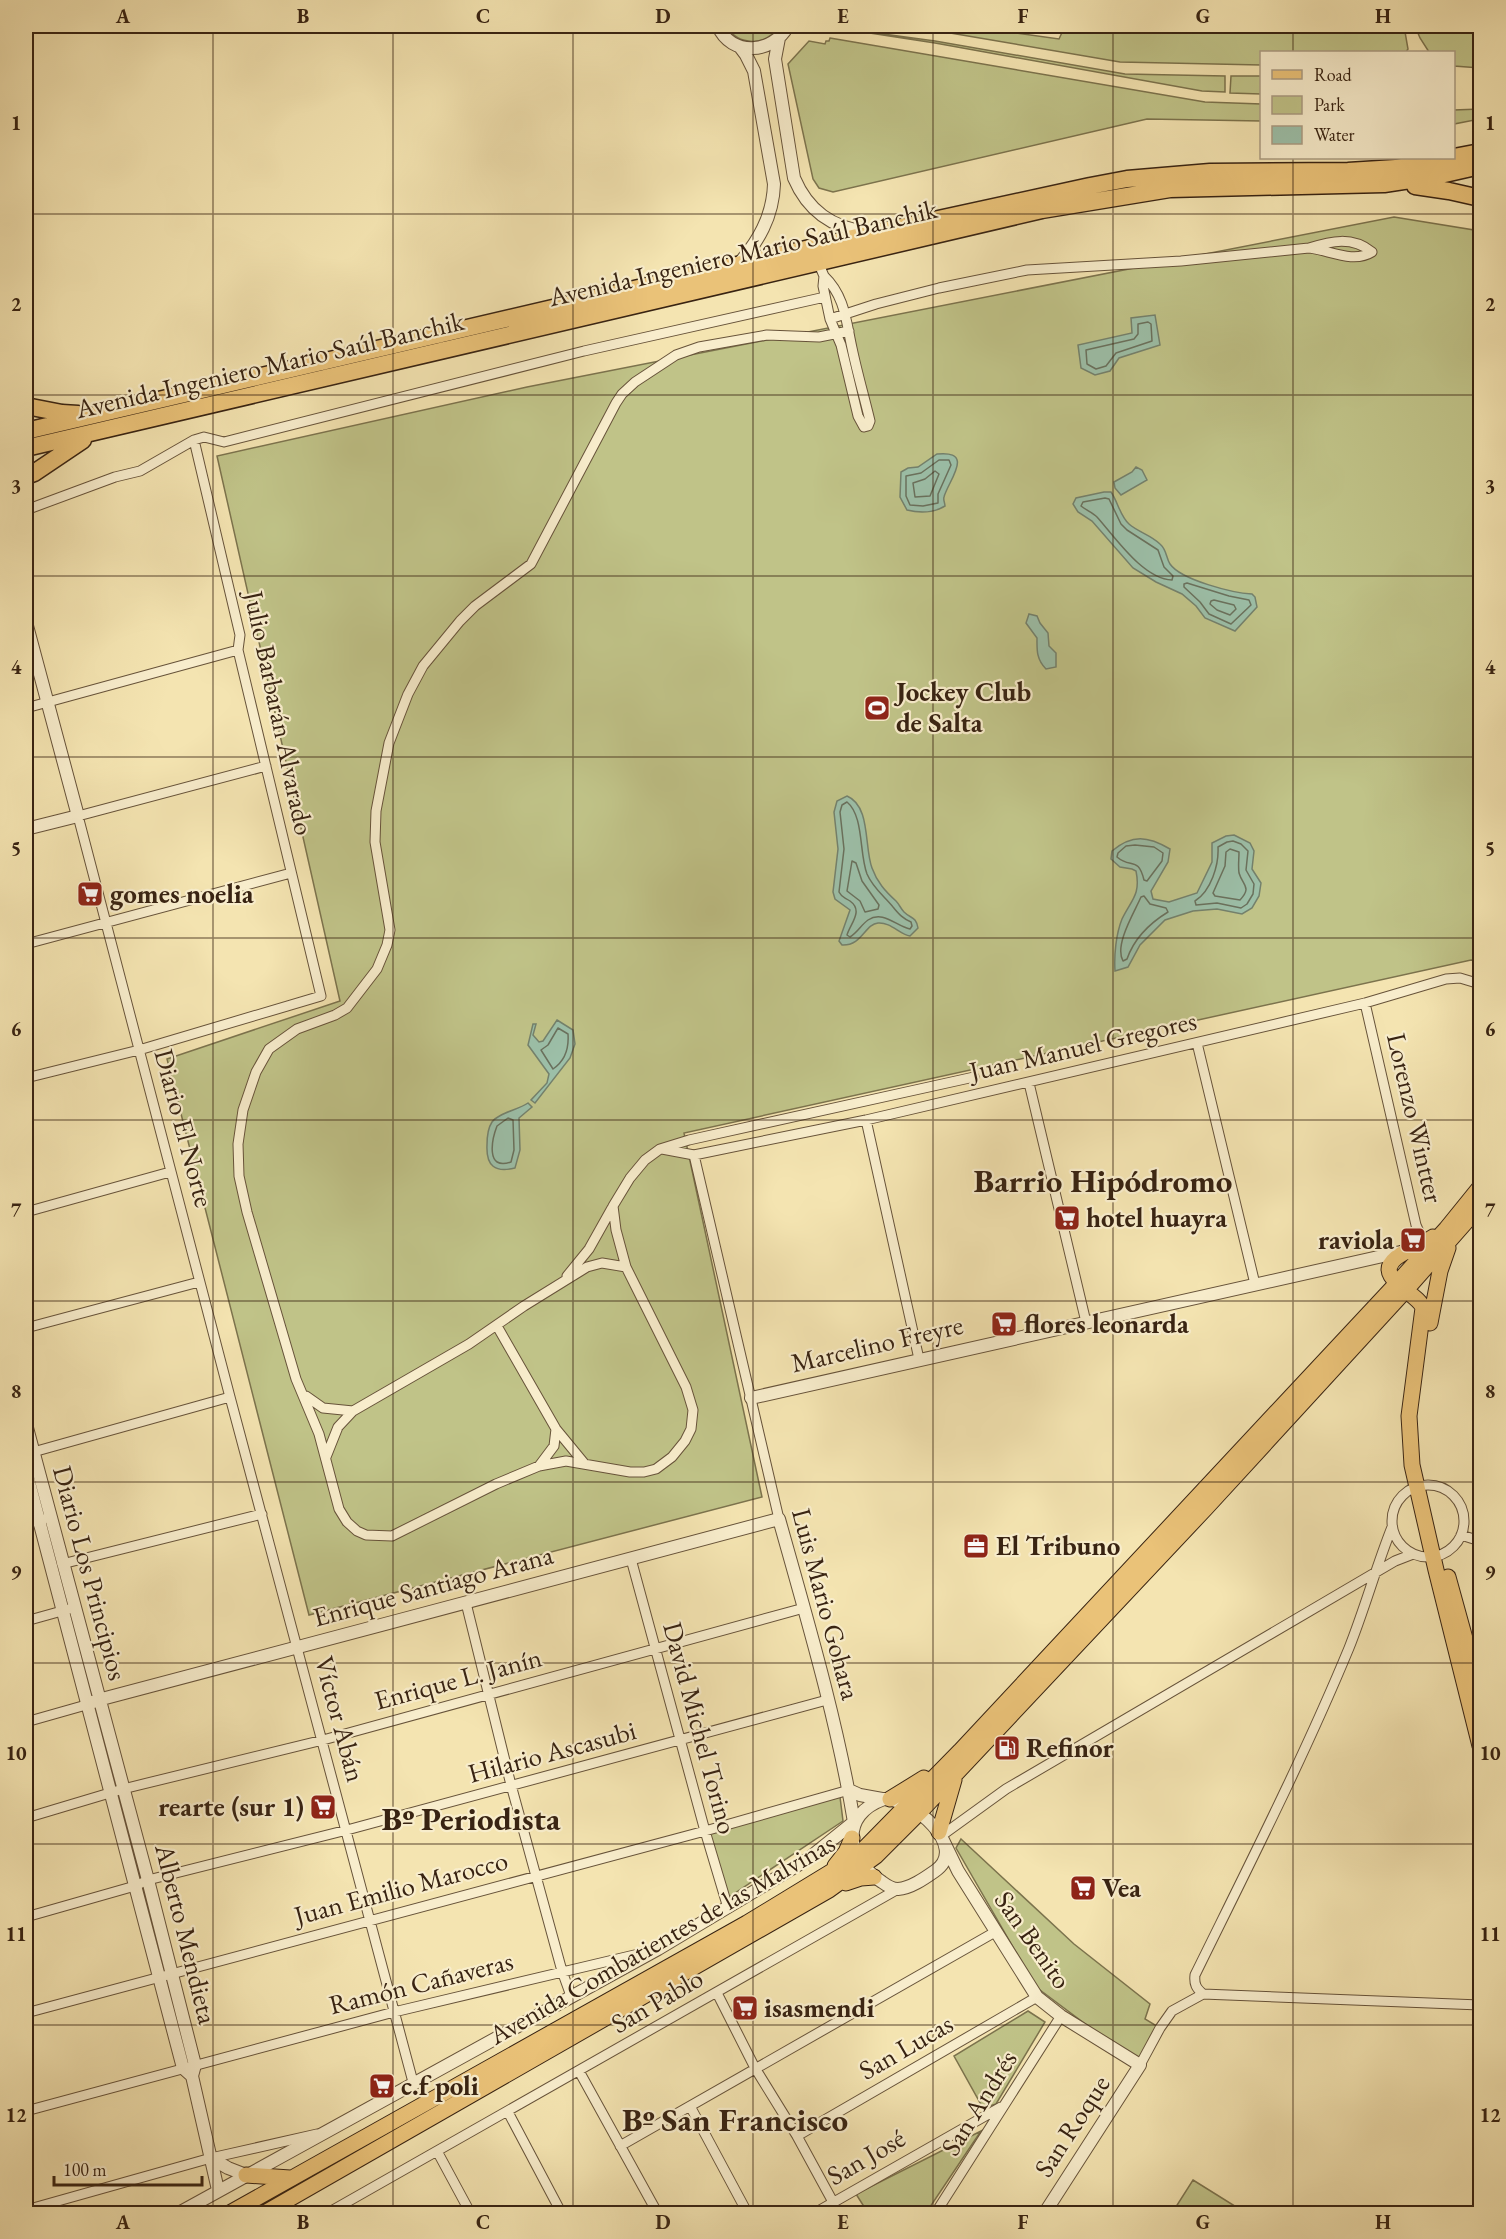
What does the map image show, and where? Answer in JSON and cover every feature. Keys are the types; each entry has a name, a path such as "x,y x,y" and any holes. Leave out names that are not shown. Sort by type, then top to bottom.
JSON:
{"highway":[{"name":"Avenida Ingeniero Mario Saúl Banchik","path":"1455,157 1480,152"},
{"name":"Avenida Ingeniero Mario Saúl Banchik","path":"26,445 103,414 874,233 1127,179 1210,172 1379,170 1447,159"},
{"name":"Avenida Ingeniero Mario Saúl Banchik","path":"26,445 100,431 821,269 1042,210 1170,189 1384,184 1480,166"},
{"path":"1384,184 1431,187 1480,198"},
{"path":"26,406 62,413 103,414"},
{"path":"26,476 100,431"}],"main road":[{"name":"Avenida Combatientes de las Malvinas","path":"1448,1236 1480,1187"},
{"name":"Avenida Combatientes de las Malvinas","path":"228,2214 823,1886 865,1867 960,1751 1398,1284 1448,1236 1474,1220 1480,1206"},
{"path":"1421,1486 1418,1415 1431,1311 1448,1236 1408,1250 1395,1258 1390,1268 1398,1284 1421,1302 1423,1308 1409,1416 1412,1465 1421,1486 1438,1556 1480,1746"},
{"path":"1398,1284 1419,1293 1424,1292 1440,1271"},
{"name":"Avenida Combatientes de las Malvinas","path":"913,1809 957,1773 1398,1284"},
{"path":"1438,1556 1480,1693"},
{"path":"887,1799 919,1782 960,1751"},
{"path":"941,1836 947,1798 957,1773"},
{"path":"823,1886 852,1838"},
{"name":"Avenida Combatientes de las Malvinas","path":"263,2214 823,1886"},
{"path":"246,2175 290,2178"}],"street":[{"path":"718,26 729,41 750,49 771,45 788,26"},
{"path":"779,38 774,59 794,178 801,195 827,219 846,228 874,233"},
{"path":"736,267 760,236 769,217 773,199 772,169 754,71 740,47"},
{"path":"830,319 876,304 939,288 1027,270 1181,261 1309,248 1339,240 1352,242 1372,252 1368,255 1347,257 1324,249 1309,248"},
{"path":"821,269 833,285 846,314 870,421 868,426 864,427 860,423 841,345 830,319 821,269"},
{"path":"26,510 115,477 140,471 194,440 204,437 224,442 584,351 825,297"},
{"path":"613,1206 616,1230 626,1267 686,1387 693,1410 691,1429 686,1441 672,1457 656,1469 630,1472 584,1463 554,1462 538,1466 496,1484 392,1536 366,1535 357,1531 346,1522 339,1509 326,1457 296,1379 245,1204 239,1176 238,1144 240,1124 256,1072 269,1049 297,1029 346,1008 372,976 385,953 390,930 375,842 376,812 389,743 412,686 423,666 460,621 475,606 531,564 616,403 628,387 676,356 699,347 767,335 819,337 849,331"},
{"name":"Julio Barbarán Alvarado","path":"139,1050 321,996 238,650 240,635 194,440"},
{"name":"Diario El Norte","path":"26,621 297,1646"},
{"path":"26,708 238,650"},
{"path":"26,829 266,766"},
{"path":"26,944 291,873"},
{"name":"Juan Manuel Gregores","path":"694,1155 866,1120 1029,1083 1365,1003 1446,979 1460,978 1480,984"},
{"name":"Lorenzo Wintter","path":"1365,1003 1416,1225 1424,1243"},
{"path":"1197,1042 1255,1284"},
{"path":"26,1078 139,1050"},
{"path":"562,1282 589,1249 630,1178 645,1160 660,1149 689,1140 974,1077"},
{"path":"1029,1083 1086,1322"},
{"path":"866,1120 919,1359"},
{"path":"660,1149 694,1155"},
{"name":"Luis Mario Gohara","path":"694,1155 779,1519 804,1608 849,1790 854,1822 852,1838"},
{"path":"26,1212 170,1172"},
{"name":"Marcelino Freyre","path":"751,1398 1408,1250"},
{"path":"1366,1260 1383,1268 1398,1284"},
{"path":"326,1457 338,1427 353,1411 469,1344 524,1306 596,1263 626,1267"},
{"path":"26,1328 199,1282"},
{"path":"497,1326 556,1429 584,1463"},
{"path":"303,1394 324,1408 353,1411"},
{"path":"29,1453 230,1397"},
{"name":"Diario Los Principios","path":"26,1426 29,1453 61,1611 86,1706"},
{"path":"538,1466 554,1446 556,1429"},
{"name":"Diario Los Principios","path":"26,1471 62,1564 98,1700"},
{"path":"941,1836 1006,1789 1395,1561 1413,1554 1438,1556 1457,1543 1464,1523 1462,1511 1448,1492 1437,1487 1421,1486 1400,1498 1392,1517 1392,1527 1396,1539 1403,1548 1413,1554"},
{"path":"62,1564 262,1514"},
{"path":"26,1524 44,1519"},
{"name":"Enrique Santiago Arana","path":"86,1706 98,1700 297,1646 779,1519"},
{"path":"1203,1994 1194,1982 1195,1975 1319,1718 1349,1647 1392,1527"},
{"path":"1461,1535 1480,1540"},
{"name":"David Michel Torino","path":"631,1559 728,1908"},
{"path":"466,1603 511,1785 562,1971 571,1996"},
{"path":"26,1621 74,1607"},
{"name":"Enrique L. Janín","path":"26,1818 117,1792 323,1740 804,1608"},
{"name":"Víctor Abán","path":"297,1646 413,2082"},
{"name":"Alberto Mendieta","path":"98,1700 135,1886 165,1975 218,2190"},
{"name":"Hilario Ascasubi","path":"26,1917 135,1886 148,1880 680,1742 827,1700"},
{"path":"26,1722 86,1706"},
{"name":"Alberto Mendieta","path":"86,1706 148,1880 165,1975"},
{"path":"849,1790 860,1795 887,1799 913,1809 941,1836 945,1857 939,1868 914,1884 898,1889 888,1886 865,1867 852,1838"},
{"name":"Juan Emilio Marocco","path":"26,2013 705,1831 849,1790"},
{"path":"177,2214 658,1949 808,1859 854,1822 868,1807 887,1799"},
{"name":"San Benito","path":"941,1836 958,1871 1037,1998 1061,2016 1140,2065"},
{"path":"939,1868 958,1871"},
{"name":"San Pablo","path":"326,2214 898,1889"},
{"path":"620,2146 995,1932"},
{"name":"Ramón Cañaveras","path":"26,2111 190,2070 394,2012 658,1949"},
{"path":"717,1993 755,2068 797,2136 833,2202"},
{"path":"1140,2065 1172,2011 1203,1994 1480,2005"},
{"name":"San Lucas","path":"797,2136 1037,1998"},
{"name":"San Andrés","path":"935,2214 1061,2016"},
{"name":"San Roque","path":"1044,2214 1140,2065"},
{"path":"579,2071 657,2213"},
{"name":"San José","path":"813,2214 1003,2105"},
{"path":"690,2106 748,2214"},
{"path":"508,2112 562,2214"},
{"path":"26,2210 211,2158 326,2132"},
{"path":"437,2151 471,2214"},
{"path":"211,2158 246,2175"}],"green space":[{"path":"726,26 779,26 767,37 745,41 738,38"},
{"path":"824,26 935,41 1125,74 1225,76 1225,92 1202,91 935,43"},
{"path":"909,26 967,26 1059,39 1065,26 1404,26 1408,49 1407,51 1260,51 1260,65 1120,62"},
{"path":"1415,26 1480,26 1480,68 1455,66 1455,51 1428,51"},
{"path":"830,38 1205,102 1260,104 1260,121 1147,119 833,192 819,188 813,179 788,64 809,41 825,44"},
{"path":"1231,76 1260,76 1260,94 1230,93"},
{"path":"1480,109 1480,119 1455,124 1455,110"},
{"name":"Jockey Club de Salta","path":"1394,217 1480,231 1480,962 1471,960 684,1133 762,1497 309,1615 167,1059 340,1001 217,456 527,387"},
{"path":"840,1797 843,1821 729,1897 705,1831"},
{"path":"961,1839 1074,1944 1150,2004 1145,2019 1160,2028 1140,2065 1036,1987 956,1848"},
{"path":"1028,2011 1045,2022 996,2104 983,2108 954,2056"},
{"path":"981,2131 926,2213 868,2213 856,2194"},
{"path":"1193,2180 1246,2213 1172,2213"}],"water":[{"path":"1155,315 1160,345 1119,358 1110,371 1095,375 1081,368 1078,345 1132,333 1131,318"},
{"path":"937,454 949,454 955,457 957,462 957,468 944,497 945,506 926,512 907,510 900,497 901,472 908,468 918,467"},
{"path":"1136,467 1142,470 1147,480 1121,495 1115,488 1114,482 1132,472"},
{"path":"1111,492 1129,524 1162,546 1170,564 1176,570 1208,585 1252,594 1257,607 1235,631 1205,618 1196,606 1182,594 1133,568 1092,521 1078,512 1073,504 1076,498"},
{"path":"1029,614 1037,616 1048,633 1049,646 1056,653 1056,667 1046,669 1040,661 1037,638 1026,623"},
{"path":"847,796 855,801 860,809 876,878 904,912 916,921 918,928 910,936 887,924 878,923 870,927 854,942 842,945 839,941 850,910 835,899 833,892 838,849 834,812 837,801"},
{"path":"1234,835 1250,843 1254,851 1252,869 1261,883 1259,896 1252,908 1242,914 1217,909 1193,911 1165,920 1140,945 1128,967 1115,971 1118,931 1136,892 1137,879 1136,871 1120,867 1111,859 1112,851 1133,839 1147,839 1170,849 1168,862 1151,891 1153,899 1169,902 1197,893 1212,862 1212,843"},
{"path":"557,1020 573,1030 575,1044 570,1058 535,1103 531,1100 547,1083 549,1074 528,1045 533,1024 536,1024 533,1035 539,1042 543,1041"},
{"path":"528,1103 532,1107 519,1118 520,1150 515,1168 502,1169 493,1166 487,1152 491,1124 499,1116"}],"place":[{"name":"Jockey Club de Salta","path":"877,708"},
{"name":"gomes noelia","path":"90,894"},
{"name":"hotel huayra","path":"1067,1218"},
{"name":"raviola","path":"1413,1240"},
{"name":"flores leonarda","path":"1004,1324"},
{"name":"El Tribuno","path":"976,1546"},
{"name":"Refinor","path":"1007,1748"},
{"name":"rearte (sur 1)","path":"323,1807"},
{"name":"Vea","path":"1083,1888"},
{"name":"isasmendi","path":"745,2008"},
{"name":"c.f poli","path":"382,2086"}],"district":[{"name":"Barrio Hipódromo","path":"1103,1180"},
{"name":"Bº Periodista","path":"471,1818"},
{"name":"Bº San Francisco","path":"735,2119"}]}
